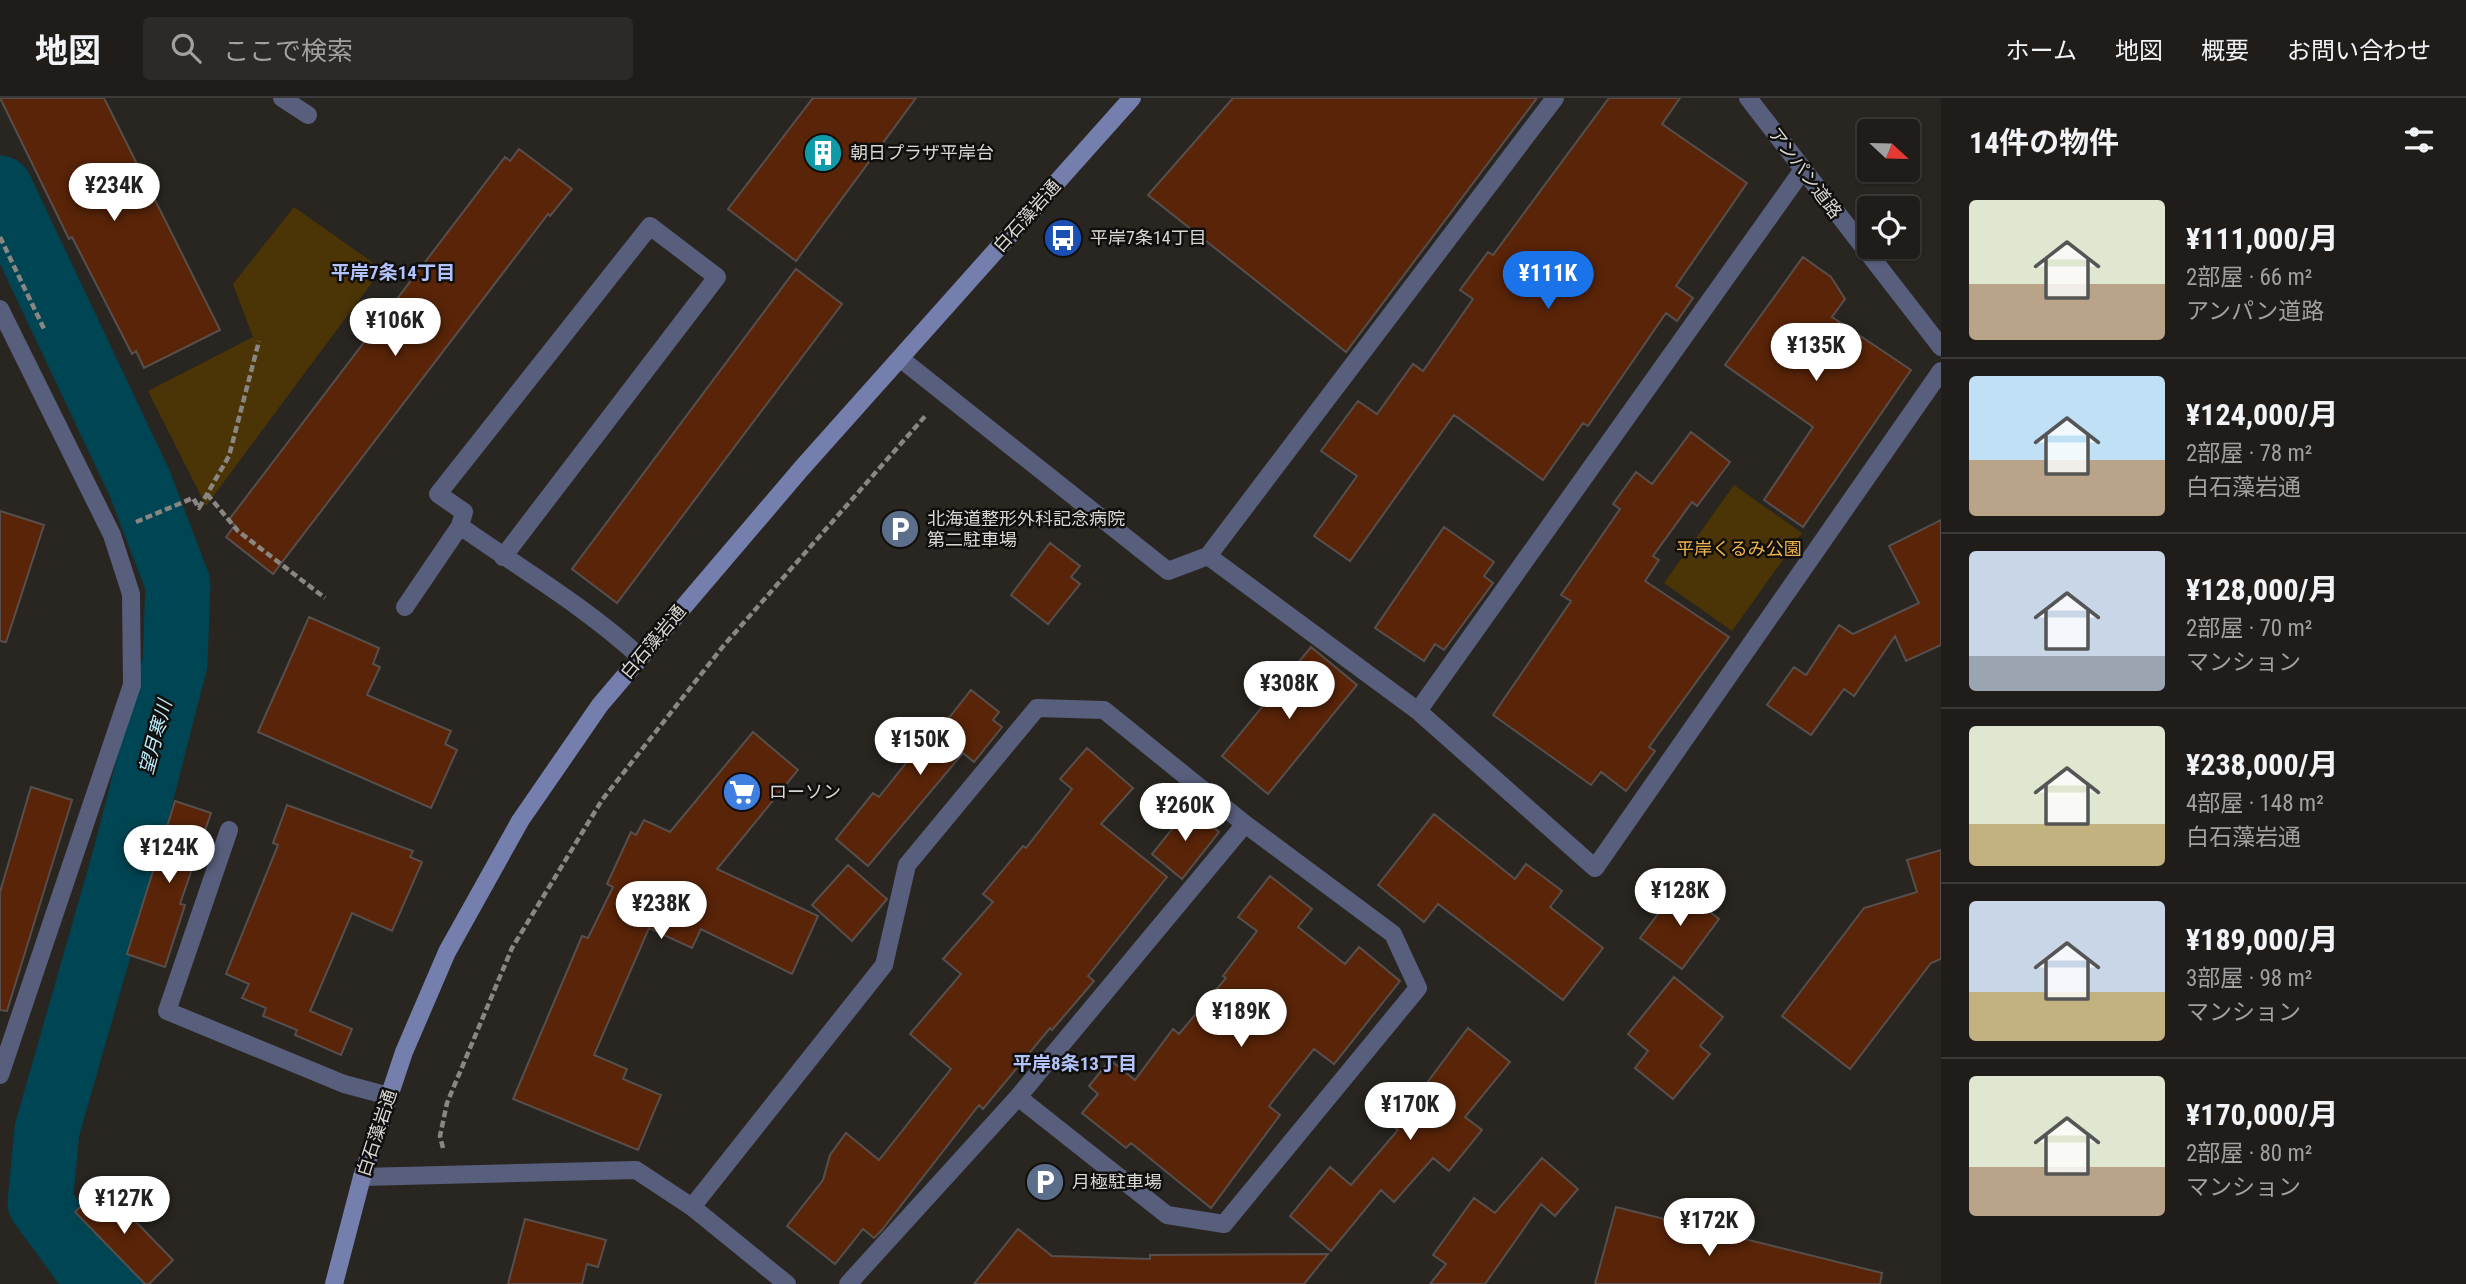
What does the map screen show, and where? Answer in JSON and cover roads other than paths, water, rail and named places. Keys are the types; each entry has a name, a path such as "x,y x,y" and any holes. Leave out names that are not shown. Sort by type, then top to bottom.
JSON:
{"main road":[{"name":"白石藻岩通","path":"334,1284 362,1177 404,1052 447,953 520,821 600,705 640,657 801,469 1132,98"}],"street":[{"path":"282,98 309,116"},
{"path":"901,359 1168,570 1208,556 1555,98"},
{"name":"アンパン道路","path":"1748,98 1802,171 1941,346"},
{"path":"1418,711 1802,171"},
{"path":"405,607 460,526 464,512 438,494 650,226 717,277 503,556"},
{"path":"0,309 112,535 131,594 132,685 0,1074"},
{"path":"1208,556 1418,711 1595,868 1941,371"},
{"path":"460,526 610,630 640,657"},
{"path":"692,1208 884,965 906,865 1037,708 1104,710 1245,824 1392,934 1418,988 1224,1224 1167,1215 1018,1097"},
{"path":"848,1284 1018,1097 1245,824"},
{"path":"229,830 167,1011 344,1084 389,1096"},
{"path":"362,1177 636,1170 692,1208 787,1284"}],"waterway":[{"name":"望月寒川","path":"0,188 140,484 178,584 175,663 124,861 47,1130 40,1203 83,1262 112,1284"}],"place":[{"name":"朝日プラザ平岸台","path":"823,153"},
{"name":"平岸7条14丁目","path":"1063,238"},
{"name":"北海道整形外科記念病院 第二駐車場","path":"900,529"},
{"name":"ローソン","path":"742,792"},
{"name":"月極駐車場","path":"1045,1182"}],"district":[{"name":"平岸7条14丁目","path":"393,272"},
{"name":"平岸8条13丁目","path":"1075,1063"}],"park label":[{"name":"平岸くるみ公園","path":"1739,549"}]}
